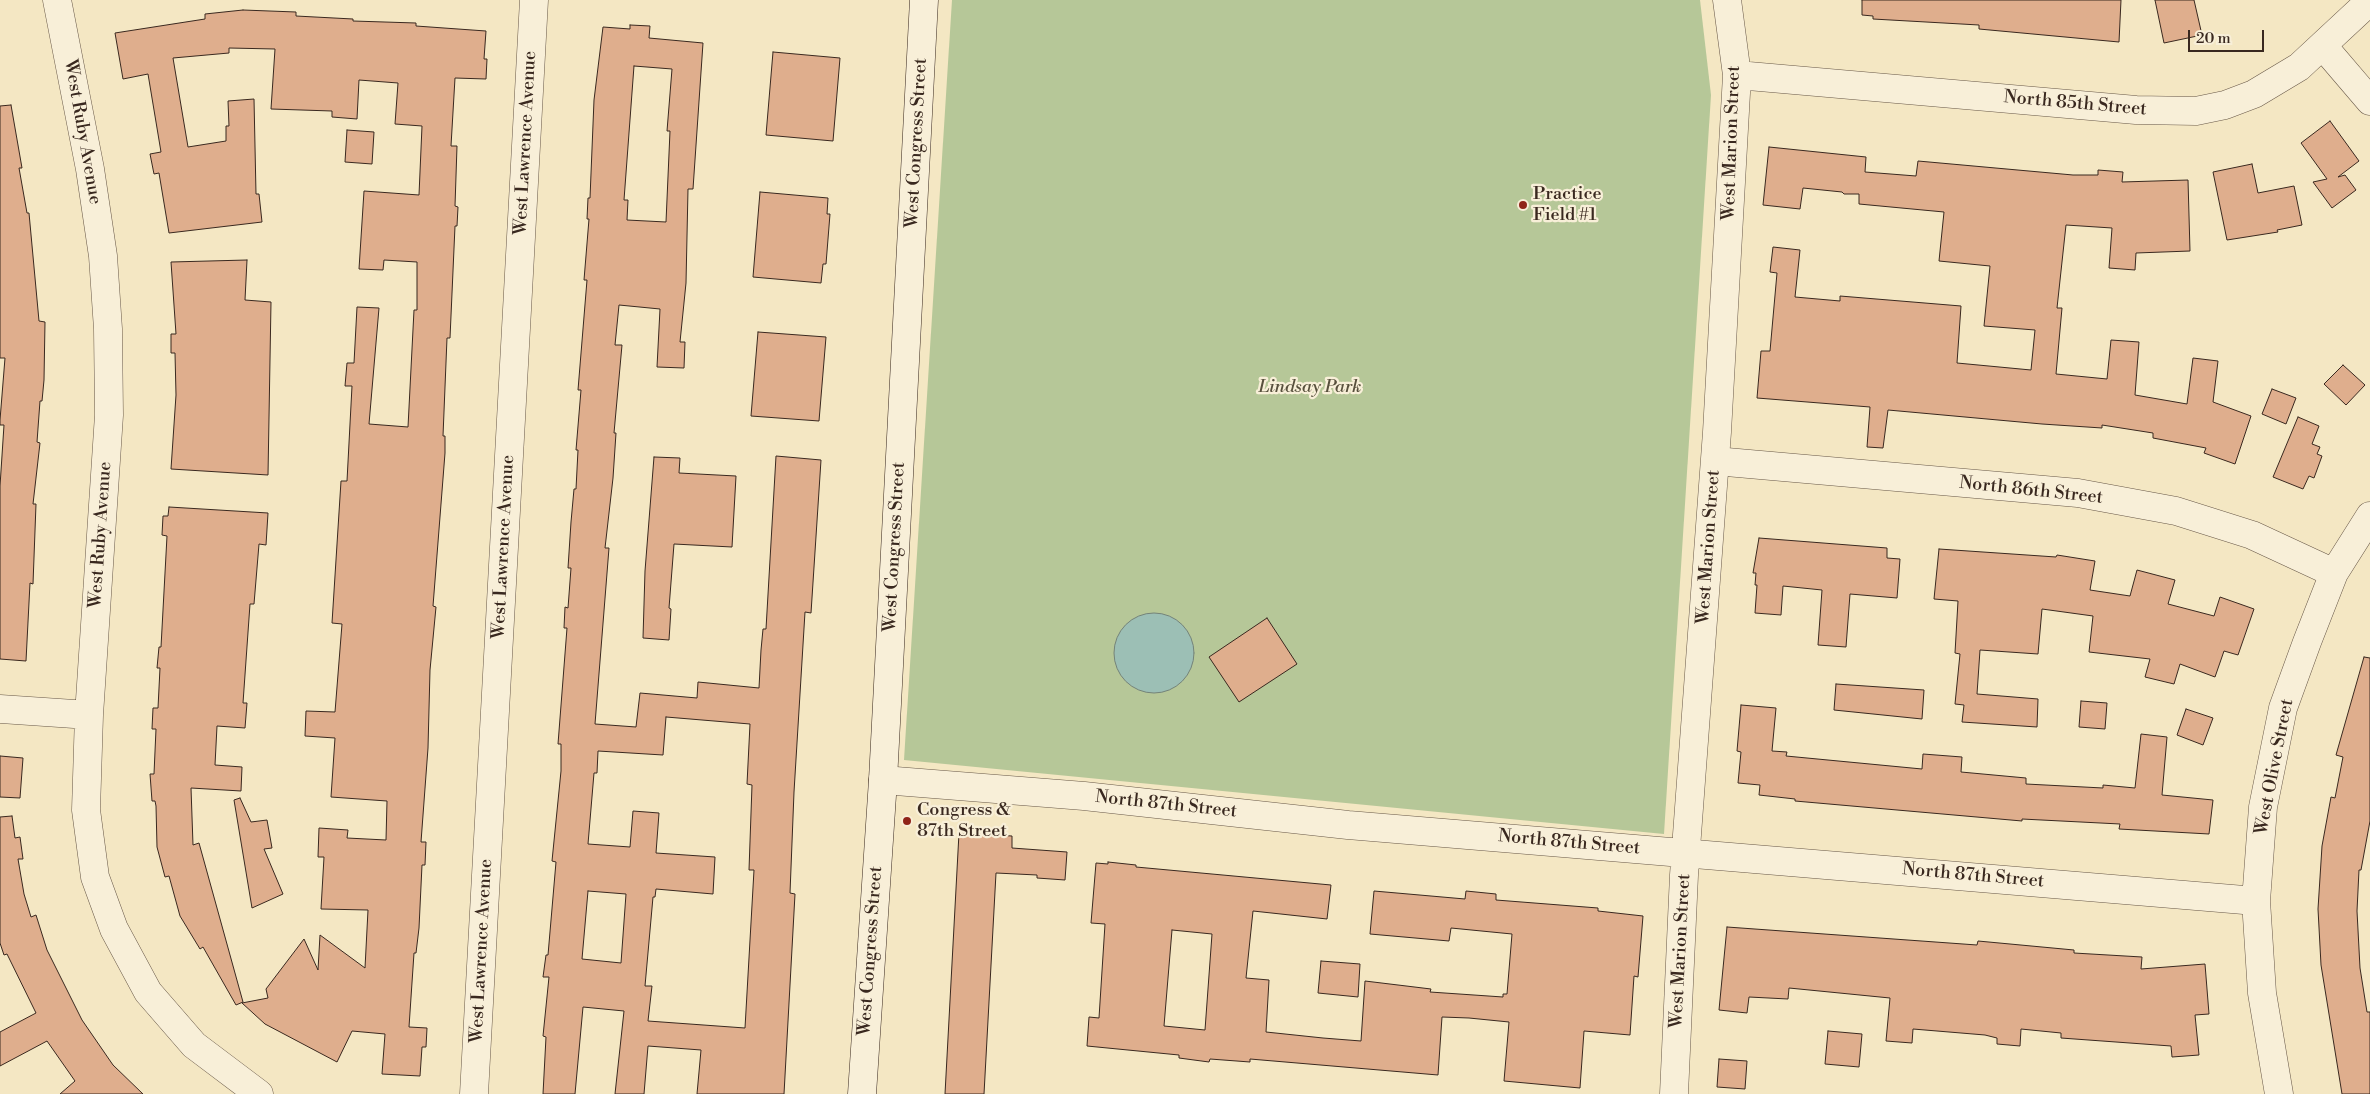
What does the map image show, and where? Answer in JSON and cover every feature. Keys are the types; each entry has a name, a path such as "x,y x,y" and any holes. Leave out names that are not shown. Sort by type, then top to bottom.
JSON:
{"street":[{"name":"West Ruby Avenue","path":"57,0 91,179 103,256 108,329 109,415 89,715 86,810 95,877 114,929 148,992 194,1045 259,1094"},
{"name":"West Lawrence Avenue","path":"474,1094 534,0"},
{"name":"West Congress Street","path":"862,1094 883,780 919,0"},
{"name":"West Marion Street","path":"1674,1094 1686,852 1715,462 1738,75 1727,0"},
{"name":"North 85th Street","path":"1738,75 2136,110 2196,111 2225,105 2254,94 2299,68 2370,1"},
{"path":"2324,46 2370,101"},
{"name":"North 86th Street","path":"1715,462 2078,493 2176,511 2252,535 2334,574"},
{"name":"West Olive Street","path":"2279,1094 2262,993 2256,901 2264,807 2283,708 2334,574 2370,516"},
{"path":"0,709 89,715"},
{"name":"North 87th Street","path":"883,780 1084,796 1358,826 2256,901"}],"green space":[{"name":"Lindsay Park","path":"952,0 1700,0 1711,95 1664,834 904,760"}],"water":[{"path":"1146,613 1162,613 1176,619 1188,631 1194,645 1194,661 1188,675 1176,687 1162,693 1146,693 1132,687 1120,675 1114,661 1114,645 1120,631 1132,619"}],"building":[{"path":"1862,0 2121,0 2119,42 1979,29 1979,25 1873,19 1873,16 1862,15"},
{"path":"2155,0 2194,0 2202,35 2164,43"},
{"path":"243,10 296,12 296,16 353,19 353,21 416,23 416,26 486,31 484,59 487,59 486,79 455,78 451,146 457,146 455,206 458,207 457,226 455,226 450,338 447,338 443,436 445,436 445,453 433,606 436,607 430,670 428,748 421,842 426,842 425,865 422,865 419,928 416,953 414,953 409,1027 427,1028 426,1047 422,1047 420,1076 382,1074 385,1034 352,1031 337,1062 265,1024 242,1003 268,998 266,989 304,939 318,970 320,935 365,968 368,910 321,909 324,857 318,857 319,828 348,830 347,838 386,840 387,801 331,797 335,738 305,736 306,711 335,712 342,624 332,623 341,481 347,481 352,386 345,386 347,363 354,363 357,307 379,308 369,424 408,427 414,310 417,310 417,262 384,260 383,270 359,269 364,191 419,195 422,126 395,124 398,83 359,80 357,119 332,117 332,111 271,109 275,49 229,48 229,53 173,58 188,147 226,141 226,126 229,126 228,101 254,99 256,194 259,194 262,222 169,233 159,173 154,174 150,154 161,152 148,74 123,79 115,33 205,19 205,14"},
{"path":"630,25 650,26 649,38 703,43 693,189 688,189 686,283 680,342 685,342 684,368 657,367 660,309 619,305 615,345 622,345 614,433 616,433 613,478 605,548 609,548 595,724 636,727 640,693 697,698 698,682 759,688 763,629 766,629 776,456 821,460 811,613 805,612 794,792 790,893 795,894 784,1094 697,1094 701,1050 648,1046 644,1094 615,1094 624,1011 583,1007 575,1094 543,1094 546,1037 543,1036 549,977 543,977 546,955 548,955 556,862 552,861 561,771 561,744 558,744 567,628 564,628 565,607 568,608 571,568 568,568 571,522 574,489 576,489 578,450 576,450 581,390 578,390 587,280 584,280 589,219 587,219 588,198 590,198 594,100 603,27 630,29","holes":["634,66 672,69 667,131 670,131 666,222 627,220 628,200 624,200","666,717 750,724 747,784 752,785 749,870 754,870 745,1028 648,1021 652,986 645,986 653,897 655,897 656,889 713,894 715,857 656,853 659,813 633,811 630,847 588,844 594,773 597,773 598,751 663,755","588,891 626,894 621,963 582,959"]},
{"path":"773,52 840,58 833,141 766,135"},
{"path":"11,105 22,168 19,168 27,213 29,213 39,321 45,322 44,380 42,401 40,401 37,442 40,443 33,504 36,504 33,584 30,583 26,661 0,659 0,486 4,425 0,425 0,420 5,358 0,358 0,106"},
{"path":"2330,121 2359,161 2338,177 2345,175 2356,190 2332,208 2313,182 2327,179 2301,143"},
{"path":"347,130 374,132 372,164 345,162"},
{"path":"1769,147 1866,157 1865,172 1916,176 1918,161 2073,175 2098,175 2098,170 2123,172 2122,182 2188,180 2190,251 2136,253 2135,270 2109,268 2112,228 2066,225 2057,308 2062,308 2056,374 2107,379 2111,340 2139,342 2135,395 2187,404 2193,358 2218,361 2213,402 2251,416 2235,464 2204,453 2206,448 2153,438 2153,433 2102,425 2102,428 2042,424 1888,410 1883,448 1867,447 1870,407 1757,398 1761,351 1770,351 1777,273 1770,272 1773,247 1800,250 1795,297 1840,301 1840,296 1961,306 1957,363 2031,370 2035,330 1984,326 1990,266 1939,261 1944,212 1859,204 1859,194 1844,194 1842,192 1803,188 1800,209 1763,205"},
{"path":"2252,164 2258,193 2294,186 2302,225 2277,230 2278,232 2227,240 2213,172"},
{"path":"760,192 828,198 827,214 830,214 826,264 823,264 821,283 753,277"},
{"path":"247,260 245,300 271,302 268,475 171,469 176,395 175,353 171,353 171,334 176,334 171,262"},
{"path":"758,332 826,337 819,421 751,416"},
{"path":"2343,365 2365,385 2346,405 2324,384"},
{"path":"2272,389 2296,398 2286,424 2262,414"},
{"path":"2298,417 2319,426 2312,444 2320,447 2317,454 2322,456 2314,478 2309,476 2303,489 2273,477"},
{"path":"654,457 680,458 679,473 736,476 732,547 674,544 669,608 671,609 669,640 643,638 645,571"},
{"path":"169,507 268,513 266,545 259,544 254,604 250,604 243,703 247,703 245,728 217,726 215,765 242,767 241,791 191,788 193,845 199,843 243,1002 236,1005 203,947 200,949 180,916 169,876 165,877 157,847 156,806 155,801 152,801 150,774 154,774 156,729 152,729 153,708 158,708 160,668 157,668 159,647 161,647 167,536 162,535 163,516 168,516"},
{"path":"1759,538 1887,548 1887,558 1900,559 1897,598 1850,594 1846,647 1818,645 1822,590 1783,586 1781,615 1755,613 1757,585 1755,585 1756,573 1753,573"},
{"path":"1939,549 2056,557 2057,555 2095,561 2090,590 2130,596 2137,570 2175,580 2168,604 2214,616 2220,597 2254,609 2238,655 2224,651 2215,677 2180,664 2174,684 2145,677 2150,659 2089,652 2093,616 2042,609 2038,654 1980,650 1977,694 2038,699 2037,727 1962,722 1964,705 1955,704 1960,654 1955,653 1958,601 1934,599"},
{"path":"1267,618 1297,664 1239,702 1209,657"},
{"path":"2364,657 2370,658 2370,821 2361,870 2359,870 2357,911 2360,968 2367,1012 2370,1012 2370,1094 2342,1094 2321,965 2318,909 2322,846 2331,797 2335,798 2343,757 2336,755"},
{"path":"1836,684 1924,690 1922,719 1834,710"},
{"path":"2081,701 2107,703 2105,729 2079,727"},
{"path":"1741,705 1776,708 1772,751 1787,752 1786,756 1922,769 1923,754 1962,757 1961,772 2026,778 2026,784 2103,788 2103,785 2135,788 2141,734 2167,737 2162,795 2213,800 2209,834 2119,829 2120,824 2022,819 2022,821 1795,801 1795,799 1759,795 1760,785 1738,783 1741,752 1737,751"},
{"path":"2186,709 2213,718 2203,745 2177,735"},
{"path":"0,756 23,758 20,798 0,797"},
{"path":"240,798 251,822 267,820 272,848 264,849 283,894 252,908 234,800"},
{"path":"12,816 15,838 20,837 23,859 18,859 24,894 31,917 36,915 47,950 82,1020 113,1065 143,1094 60,1094 75,1081 47,1041 0,1066 0,1032 36,1013 7,954 4,955 0,943 0,817"},
{"path":"959,833 1012,836 1012,848 1067,852 1065,880 1037,878 1037,875 996,873 984,1094 945,1094"},
{"path":"1108,862 1136,865 1136,867 1331,885 1327,919 1253,911 1246,978 1269,980 1266,1032 1323,1038 1361,1041 1365,981 1431,989 1430,992 1503,997 1503,994 1507,994 1512,934 1451,928 1449,941 1370,934 1374,891 1465,899 1466,891 1496,894 1496,900 1598,908 1598,911 1643,916 1638,977 1634,976 1630,1035 1584,1031 1580,1088 1504,1081 1509,1022 1469,1018 1442,1017 1438,1075 1250,1059 1250,1062 1210,1059 1209,1062 1179,1058 1179,1055 1087,1046 1089,1017 1099,1018 1105,924 1091,923 1096,863 1108,864","holes":["1172,930 1212,934 1205,1030 1164,1026"]},
{"path":"1727,927 1977,945 1978,941 2074,950 2074,953 2142,957 2141,969 2205,964 2209,1014 2195,1015 2199,1055 2172,1057 2171,1046 2061,1038 2061,1033 2021,1029 2020,1046 1997,1044 1997,1038 1985,1035 1913,1029 1912,1043 1886,1041 1890,998 1789,988 1788,999 1749,997 1747,1013 1719,1010"},
{"path":"1321,961 1360,964 1358,997 1318,993"},
{"path":"1828,1031 1862,1034 1859,1067 1825,1064"},
{"path":"1719,1059 1747,1061 1745,1089 1717,1087"}],"place":[{"name":"Practice Field #1","path":"1523,205"},
{"name":"Congress & 87th Street","path":"907,821"}]}
